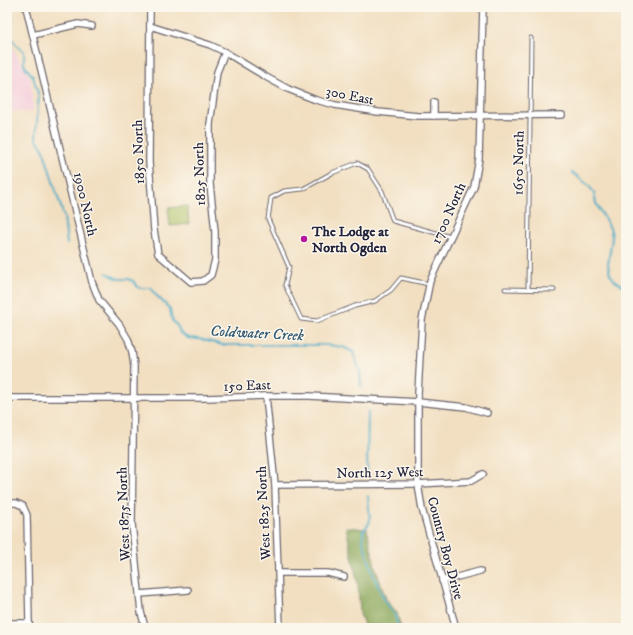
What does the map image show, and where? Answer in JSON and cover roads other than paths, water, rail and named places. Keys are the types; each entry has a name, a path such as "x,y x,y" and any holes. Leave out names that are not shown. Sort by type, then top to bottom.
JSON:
{"street":[{"name":"1900 North","path":"26,7 92,282 99,300 119,324 128,340 132,352 134,366 134,398"},
{"name":"1850 North","path":"150,7 149,162 154,230 158,254 191,282"},
{"name":"1700 North","path":"418,402 422,320 429,284 474,187 479,159 483,7"},
{"path":"33,35 78,24 92,26"},
{"name":"300 East","path":"150,26 210,45 225,52 288,89 316,100 335,105 378,112 418,116 562,115"},
{"name":"1825 North","path":"191,282 203,281 211,275 215,260 215,232 210,184 210,124 217,72 225,52"},
{"path":"434,102 434,116"},
{"name":"West 1825 North","path":"266,396 275,485 280,628"},
{"name":"150 East","path":"7,398 206,398 309,396 418,402 466,407 487,413"},
{"name":"West 1875 North","path":"134,398 132,524 141,612 145,628"},
{"name":"Country Boy Drive","path":"418,402 418,484 422,509 456,628"},
{"name":"North 125 West","path":"275,485 471,482 483,474"},
{"path":"7,503 16,503 23,506 27,515 30,626 7,623"},
{"path":"442,581 480,572"},
{"path":"279,573 328,573 344,577"},
{"path":"140,594 188,590"}],"lane":[{"name":"1650 North","path":"528,290 531,38"},
{"path":"429,284 401,278 391,290 375,300 317,321 301,319 286,284 289,267 268,219 271,198 284,190 303,189 332,173 357,163 368,169 382,191 393,221 451,237"},
{"path":"505,289 554,290"}],"waterway":[{"name":"Coldwater Creek","path":"11,7 12,19 10,34 11,38 19,48 24,51 24,64 33,76 39,97 36,138 43,149 64,217 67,244"},
{"path":"572,172 589,186 594,193 596,203 611,230 612,238 608,265 610,274 615,281 626,287"},
{"name":"Coldwater Creek","path":"107,273 118,279 128,279 133,281 139,288 152,288 154,293 170,309 172,320 178,327 180,333 188,338 223,345 327,345 343,347 353,352 360,372 361,386"},
{"name":"Coldwater Creek","path":"367,474 368,411"},
{"name":"Coldwater Creek","path":"368,496 370,521 363,531 363,541 374,577 385,601 395,615 398,628"}],"place":[{"name":"The Lodge at North Ogden","path":"304,239"}]}
